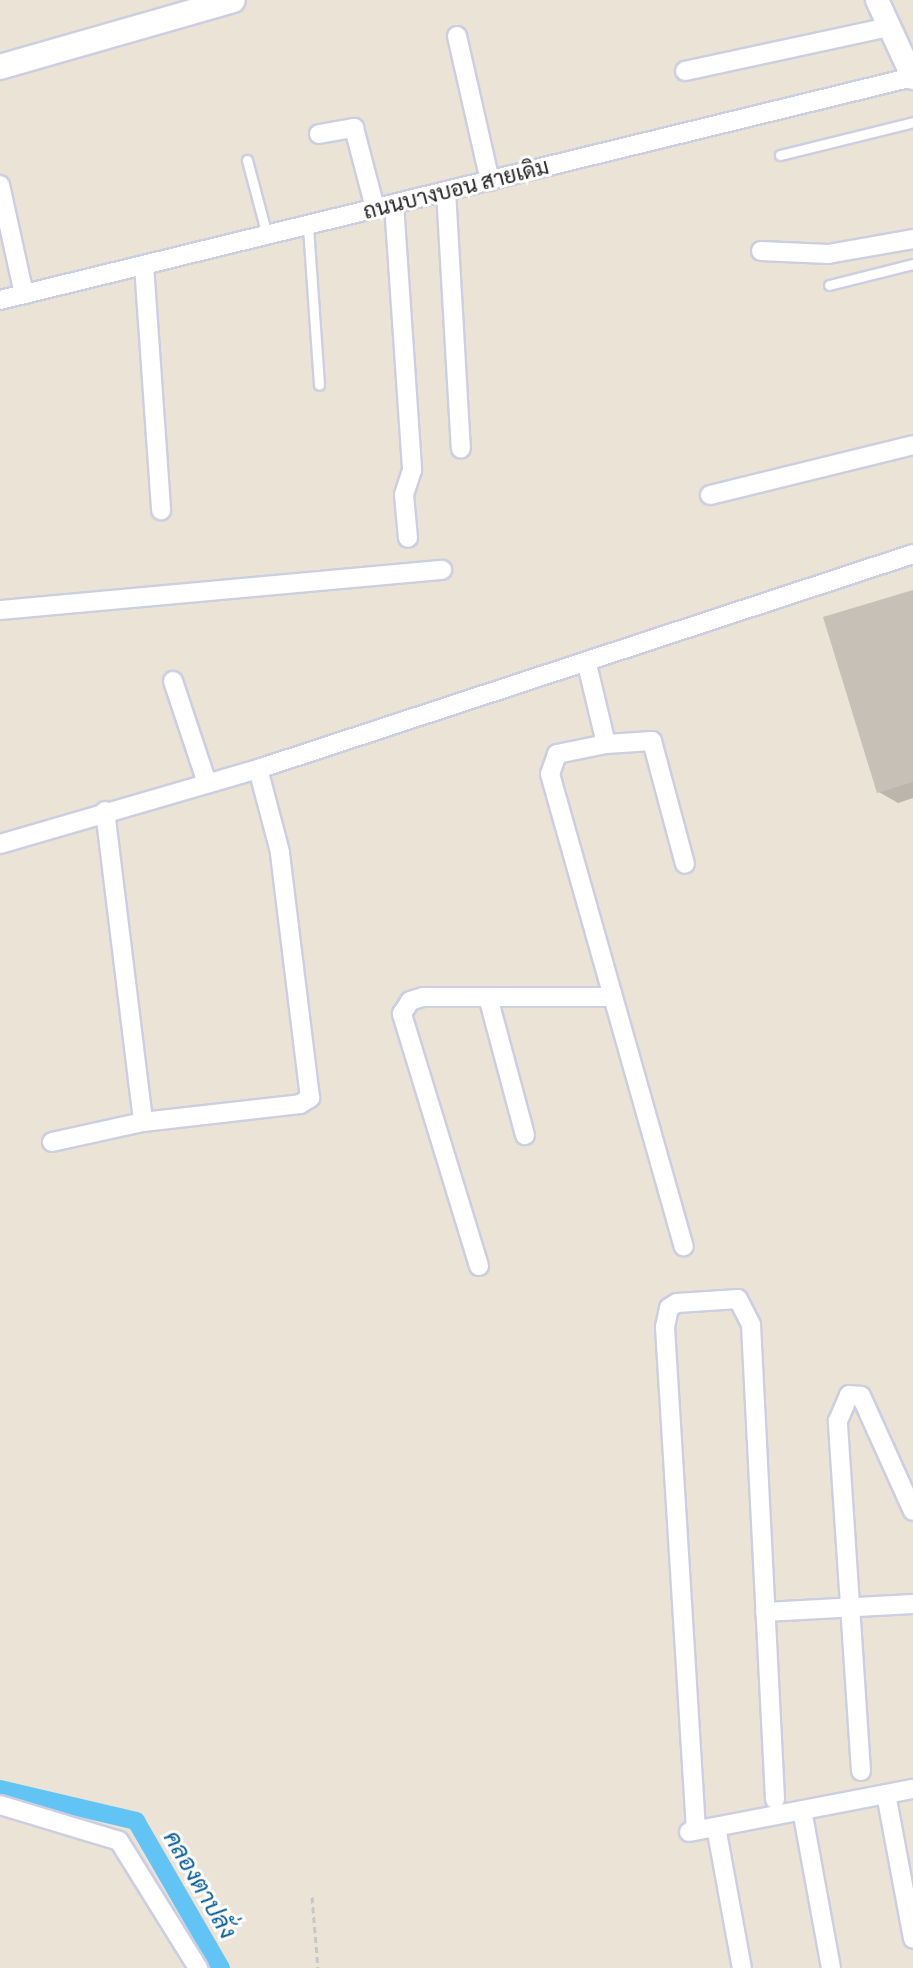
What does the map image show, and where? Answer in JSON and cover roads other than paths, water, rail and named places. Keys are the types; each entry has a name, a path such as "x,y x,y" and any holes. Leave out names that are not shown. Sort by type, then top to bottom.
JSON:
{"main road":[{"path":"0,67 194,5 233,0"}],"street":[{"path":"877,0 913,78"},
{"path":"685,71 889,27"},
{"path":"457,36 490,181"},
{"name":"ถนนบางบอน สายเดิม","path":"0,300 913,78"},
{"path":"319,134 354,128 384,206 412,470 404,495 408,538"},
{"path":"0,185 24,294"},
{"path":"446,191 461,449"},
{"path":"761,251 828,254 913,239"},
{"path":"144,265 161,510"},
{"path":"710,495 913,445"},
{"path":"0,844 258,769 587,664 913,554"},
{"path":"0,610 442,570"},
{"path":"587,664 606,744"},
{"path":"173,681 207,783"},
{"path":"684,1246 550,774 557,754 646,740 656,748 685,864"},
{"path":"52,1142 143,1122 300,1104 310,1098 280,852 258,769"},
{"path":"105,811 143,1122"},
{"path":"479,1266 402,1014 410,1001 423,997 612,997"},
{"path":"488,997 525,1135"},
{"path":"775,1799 748,1310 729,1298 677,1303 669,1308 665,1327 693,1831 913,1789"},
{"path":"861,1771 838,1421 849,1395 861,1396 913,1511"},
{"path":"765,1612 913,1604"},
{"path":"886,1794 913,1938"},
{"path":"0,1805 119,1841 198,1968"},
{"path":"802,1810 831,1968"},
{"path":"716,1827 742,1968"}],"lane":[{"path":"780,155 913,122"},
{"path":"247,160 267,235"},
{"path":"308,227 319,385"},
{"path":"829,285 913,264"}],"waterway":[{"name":"คลองตาปลั่ง","path":"0,1789 136,1821 221,1968"}]}
